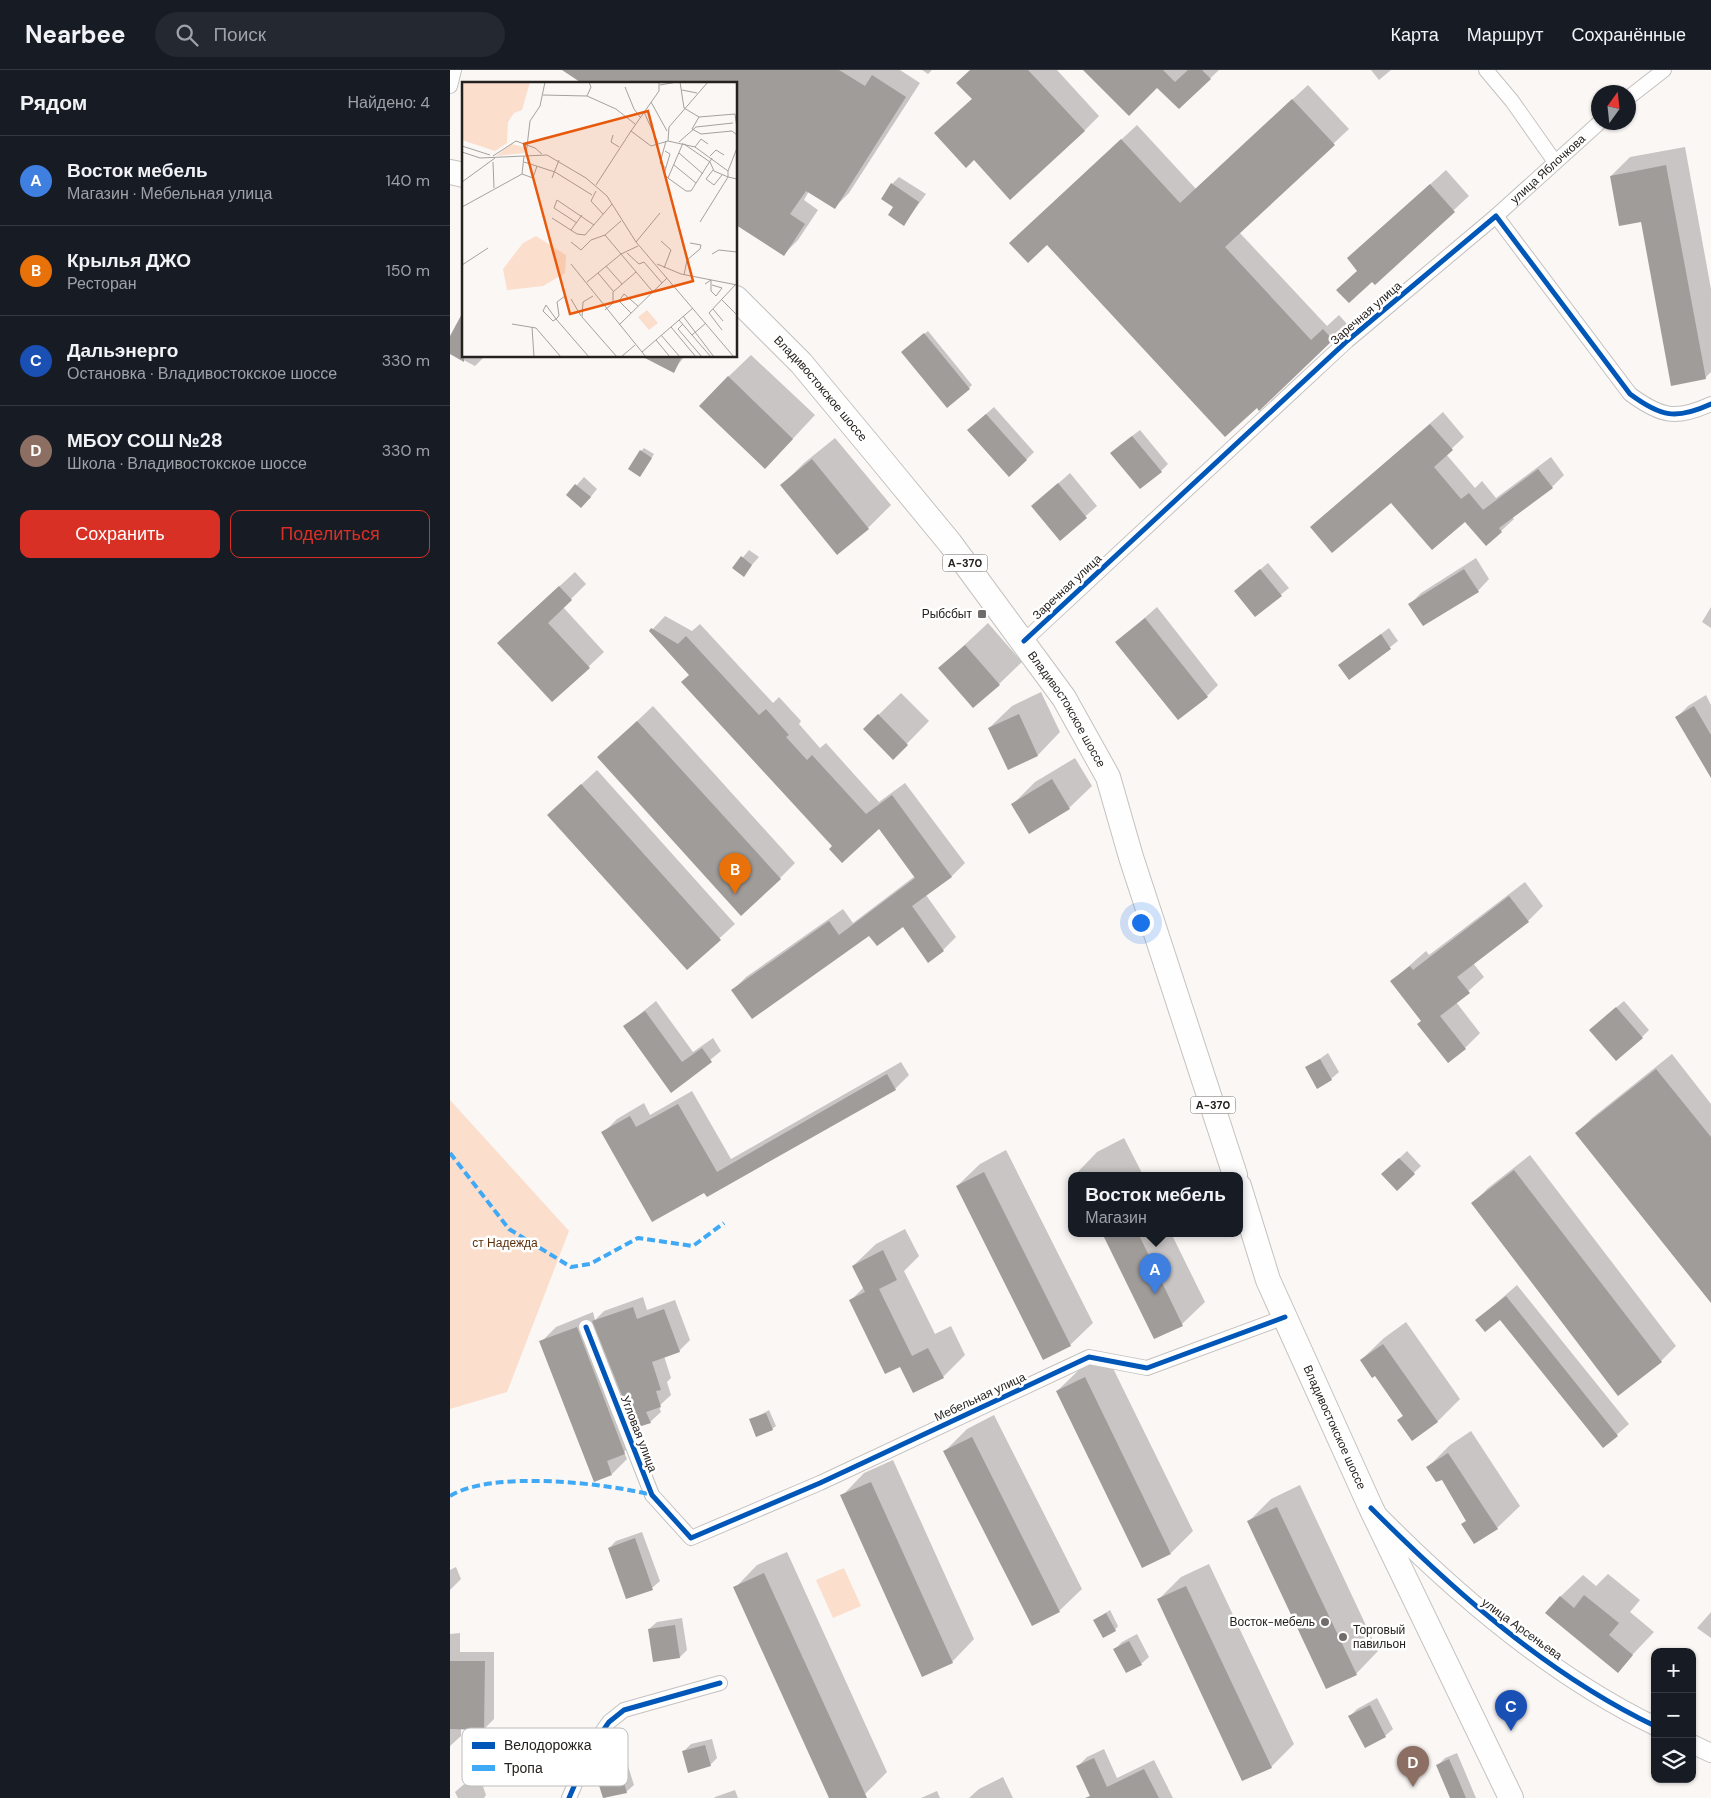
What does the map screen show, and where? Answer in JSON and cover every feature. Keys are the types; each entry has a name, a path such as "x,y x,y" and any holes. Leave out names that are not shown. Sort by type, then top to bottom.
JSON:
{"highway":[{"name":"Владивостокское шоссе","path":"738,300 801,363 876,452 950,544 1024,641 1064,698 1108,777 1131,857 1234,1172"},
{"name":"Владивостокское шоссе","path":"1243,1199 1268,1280 1371,1508 1511,1798"}],"street":[{"path":"450,86 454,70"},
{"path":"1486,70 1512,101 1555,162"},
{"path":"1636,92 1664,70"},
{"name":"улица Яблочкова","path":"1496,216 1591,130"},
{"path":"1496,216 1630,394 1647,407 1670,416 1693,412 1711,404"},
{"name":"Заречная улица","path":"1024,641 1347,341 1496,216"},
{"name":"Мебельная улица","path":"691,1538 828,1479 1088,1357 1147,1368 1285,1317"},
{"name":"Угловая улица","path":"586,1327 652,1495 691,1538"},
{"name":"улица Арсеньева","path":"1371,1508 1464,1598 1533,1650 1608,1701 1651,1724"},
{"path":"605,1728 624,1710 720,1683"},
{"path":"1696,1746 1711,1753"},
{"path":"569,1798 574,1786"}],"green space":[{"name":"ст Надежда","path":"450,1100 569,1231 507,1392 450,1409"},
{"path":"844,1568 861,1606 833,1618 816,1580"}],"building":[{"path":"562,70 839,70 865,86 872,75 906,97 835,209 806,191 790,214 805,224 784,256 738,226 738,82 580,82"},
{"path":"970,70 1028,70 1085,131 1010,200 974,160 966,168 934,133 972,99 956,83"},
{"path":"1083,70 1163,70 1175,82 1188,70 1202,70 1211,79 1179,109 1157,88 1129,116"},
{"path":"1292,99 1335,145 1225,247 1311,340 1323,329 1333,340 1259,411 1257,408 1225,437 1047,245 1028,263 1009,243 1121,139 1180,203"},
{"path":"1666,165 1706,379 1671,386 1641,222 1619,226 1610,176"},
{"path":"891,183 919,202 904,226 888,215 893,207 881,199"},
{"path":"1430,184 1455,212 1375,285 1372,282 1349,303 1336,290 1357,271 1347,258"},
{"path":"462,314 462,358 464,358 464,362 450,354 450,336"},
{"path":"924,333 970,389 947,408 901,352"},
{"path":"645,358 681,358 674,373"},
{"path":"728,376 793,439 765,469 699,406"},
{"path":"986,414 1027,460 1009,477 967,430"},
{"path":"1430,424 1453,450 1434,467 1461,499 1469,493 1483,510 1538,469 1553,488 1499,528 1502,532 1486,546 1465,522 1432,550 1391,503 1332,553 1310,527"},
{"path":"1132,436 1162,472 1140,489 1110,453"},
{"path":"640,450 652,458 640,477 628,469"},
{"path":"812,459 869,529 837,555 780,485"},
{"path":"1058,483 1087,518 1060,541 1031,506"},
{"path":"575,484 591,497 581,508 566,495"},
{"path":"741,556 752,565 744,577 732,568"},
{"path":"1260,569 1282,596 1255,617 1234,591"},
{"path":"1464,569 1479,592 1423,626 1408,604"},
{"path":"559,586 572,600 548,623 590,668 552,702 497,643"},
{"path":"1145,618 1208,697 1178,720 1115,642"},
{"path":"651,628 678,644 686,636 759,715 766,709 789,735 786,737 807,760 812,755 866,814 892,795 952,877 912,906 944,951 928,963 903,927 877,946 869,936 752,1019 731,990 829,921 839,935 915,878 879,829 842,863 829,849 832,846 681,682 689,675 649,631"},
{"path":"1381,634 1391,649 1349,680 1338,665"},
{"path":"965,645 1000,685 973,708 938,668"},
{"path":"1694,706 1711,735 1711,778 1675,717"},
{"path":"878,714 908,745 893,760 863,729"},
{"path":"1019,714 1038,756 1008,770 988,728"},
{"path":"637,721 781,879 741,916 597,757"},
{"path":"1052,779 1070,809 1029,834 1011,804"},
{"path":"581,784 721,940 687,970 547,815"},
{"path":"1509,896 1529,922 1457,977 1470,993 1440,1016 1466,1049 1448,1063 1417,1024 1421,1021 1390,981 1410,966 1413,970"},
{"path":"1616,1007 1643,1038 1616,1061 1589,1030"},
{"path":"645,1011 682,1062 702,1048 712,1062 671,1093 623,1026"},
{"path":"1320,1059 1332,1080 1317,1089 1305,1067"},
{"path":"1656,1069 1711,1137 1711,1303 1575,1133"},
{"path":"887,1074 896,1090 707,1197 704,1193 652,1222 601,1132 630,1116 636,1127 678,1104 717,1172"},
{"path":"1399,1158 1415,1174 1397,1191 1381,1174"},
{"path":"1514,1170 1662,1362 1618,1396 1471,1203"},
{"path":"984,1172 1071,1346 1043,1360 956,1186"},
{"path":"1104,1237 1140,1237 1183,1326 1154,1339"},
{"path":"883,1250 897,1280 879,1289 912,1356 928,1348 944,1378 913,1393 900,1367 885,1374 849,1300 865,1292 852,1266"},
{"path":"1506,1296 1618,1436 1603,1448 1500,1320 1485,1332 1475,1320"},
{"path":"633,1307 637,1319 664,1309 680,1352 652,1362 661,1390 656,1391 661,1407 646,1412 651,1423 635,1428 592,1321"},
{"path":"577,1327 625,1454 607,1461 612,1475 594,1482 539,1341"},
{"path":"1383,1344 1438,1422 1412,1441 1397,1420 1403,1416 1375,1376 1372,1378 1360,1360"},
{"path":"1085,1377 1171,1554 1142,1568 1056,1391"},
{"path":"766,1413 773,1430 756,1437 749,1419"},
{"path":"972,1437 1060,1612 1032,1626 943,1451"},
{"path":"1448,1453 1498,1529 1474,1544 1461,1524 1466,1521 1442,1480 1436,1482 1426,1467"},
{"path":"871,1482 953,1663 922,1677 840,1495"},
{"path":"1277,1507 1357,1675 1326,1689 1247,1521"},
{"path":"635,1538 653,1590 626,1599 608,1548"},
{"path":"764,1573 867,1798 829,1798 733,1587"},
{"path":"1186,1586 1272,1768 1242,1781 1157,1599"},
{"path":"1584,1595 1619,1623 1609,1635 1633,1655 1618,1673 1545,1613 1560,1596 1574,1608"},
{"path":"1106,1613 1116,1631 1103,1638 1093,1620"},
{"path":"675,1625 680,1658 653,1662 648,1629"},
{"path":"1129,1641 1142,1665 1126,1673 1113,1649"},
{"path":"450,1661 485,1661 484,1728 450,1729"},
{"path":"1370,1705 1386,1737 1365,1748 1348,1716"},
{"path":"705,1745 711,1766 688,1773 682,1751"},
{"path":"1094,1758 1107,1787 1144,1769 1159,1798 1085,1798 1090,1796 1076,1766"},
{"path":"1449,1759 1466,1798 1450,1798 1436,1765"},
{"path":"599,1786 625,1786 627,1793 603,1798"}],"marked path":[{"path":"450,1153 509,1229 571,1267 590,1264 638,1238 693,1246 724,1223"},
{"path":"450,1496 469,1488 493,1483 520,1481 579,1483 607,1486 652,1495"}],"cycle path":[{"path":"1024,641 1347,341 1496,216 1630,394 1651,408 1669,414 1688,412 1711,404"},
{"path":"586,1327 652,1495 691,1538 820,1483 1089,1357 1147,1368 1285,1317"},
{"path":"1371,1508 1436,1570 1504,1629 1577,1682 1651,1724"},
{"path":"605,1728 624,1710 720,1683"},
{"path":"569,1798 574,1786"}],"place":[{"name":"Рыбсбыт","path":"982,614"},
{"name":"Крылья ДЖО","path":"735,894"},
{"name":"Восток мебель","path":"1155,1294"},
{"name":"Восток-мебель","path":"1325,1622"},
{"name":"Торговый павильон","path":"1343,1637"},
{"name":"Дальэнерго","path":"1511,1731"},
{"name":"МБОУ СОШ №28","path":"1413,1787"}]}
